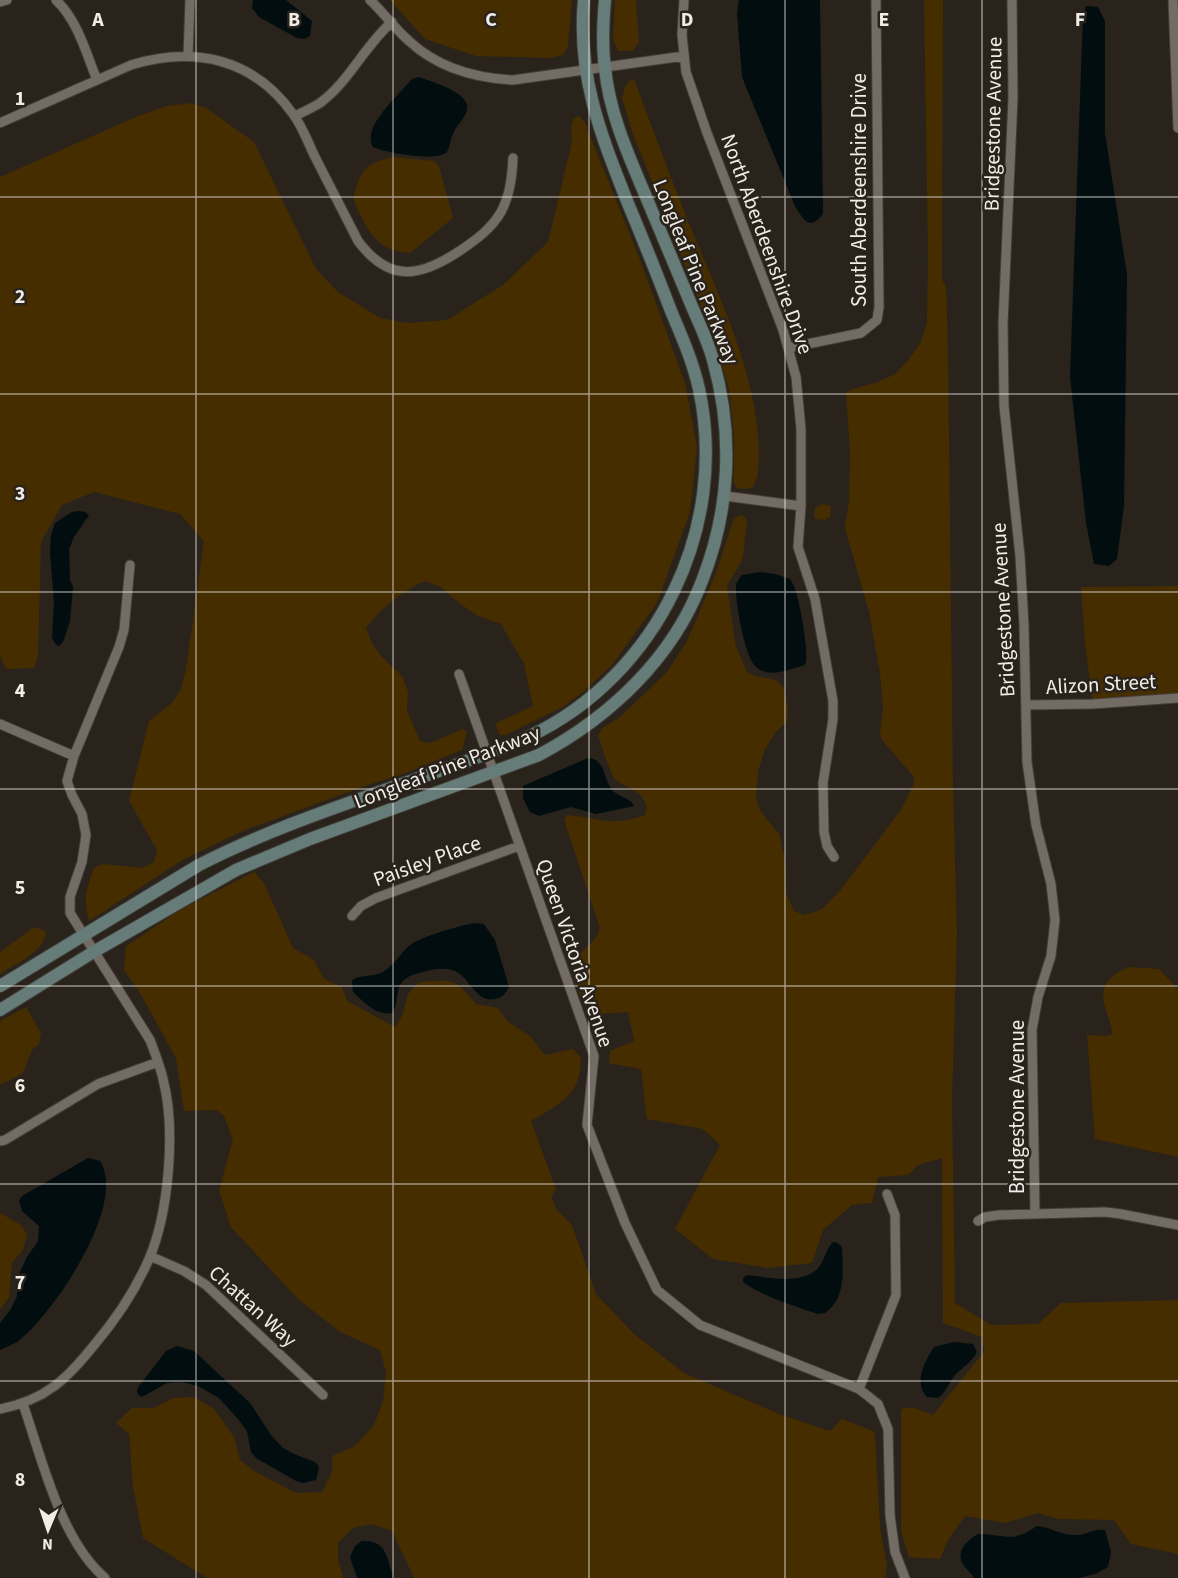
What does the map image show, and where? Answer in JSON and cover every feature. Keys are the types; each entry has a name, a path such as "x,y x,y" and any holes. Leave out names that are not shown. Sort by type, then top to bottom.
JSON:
{"main road":[{"name":"Longleaf Pine Parkway","path":"0,986 199,866 261,835 488,753 530,736 571,713 604,686 629,660 662,614 678,584 699,524 704,494 705,443 699,390 692,364 601,134 585,70 584,0"},
{"name":"Longleaf Pine Parkway","path":"0,1010 209,884 261,859 538,755 578,733 618,702 645,673 664,650 685,617 698,593 720,529 725,496 727,442 723,402 712,357 618,128 604,67 605,0"}],"street":[{"path":"0,2 7,0"},
{"path":"56,0 66,9 72,19 97,80"},
{"path":"188,56 189,0"},
{"path":"370,0 408,41 434,60 461,72 485,79 513,80 684,56"},
{"name":"North Aberdeenshire Drive","path":"684,0 686,72 707,133 761,271 796,377 801,429 801,506 798,547 815,599 832,701 833,718 823,783 824,832 827,846 834,857"},
{"name":"South Aberdeenshire Drive","path":"788,348 861,333 877,320 879,307 876,0"},
{"name":"Bridgestone Avenue","path":"1012,0 1012,119 1003,379 1020,556 1027,762 1036,825 1051,884 1055,920 1051,956 1038,997 1032,1030 1035,1213"},
{"path":"1173,0 1178,128"},
{"path":"295,116 320,102 338,86 382,30 392,22"},
{"path":"0,123 131,65 153,58 188,56 216,59 253,75 269,87 295,116 358,241 367,254 377,263 392,270 410,272 440,264 481,237 497,217 507,197 512,178 513,158"},
{"path":"725,496 801,506"},
{"path":"0,1409 23,1404 57,1386 117,1317 150,1256 167,1184 168,1108 164,1080 158,1062 150,1040 95,951 82,935 70,913 69,903 82,862 86,835 82,814 67,781 74,756 124,630 130,565"},
{"name":"Queen Victoria Avenue","path":"459,674 594,1056 587,1125 626,1223 657,1290 700,1325 859,1389 878,1404 888,1429 890,1515 895,1552 905,1578"},
{"name":"Alizon Street","path":"1026,705 1093,704 1178,698"},
{"path":"0,724 74,756"},
{"name":"Paisley Place","path":"352,916 361,906 376,898 519,846"},
{"path":"0,1141 98,1084 158,1062"},
{"path":"859,1389 896,1295 895,1215 887,1194"},
{"path":"978,1221 991,1215 1105,1212 1178,1225"},
{"name":"Chattan Way","path":"150,1256 184,1270 206,1285 323,1395"},
{"path":"23,1404 42,1463 68,1528 81,1550 105,1578"}],"shaded area":[{"path":"253,0 286,0 312,21 310,36 304,39 297,38 259,17 252,8"},
{"path":"390,0 572,0 568,46 563,55 550,58 476,56 425,39"},
{"path":"615,0 636,0 639,42 633,51 618,51 613,39"},
{"path":"739,0 820,0 823,214 814,222 807,222 795,206 742,77 737,13"},
{"path":"924,0 943,0 942,280 946,286 948,348 957,932 952,1101 955,1303 991,1325 1038,1324 1061,1303 1178,1300 1178,1554 1131,1544 1114,1520 1059,1519 1038,1513 1005,1523 965,1516 947,1542 940,1559 909,1557 901,1531 901,1409 912,1407 933,1415 984,1352 982,1337 943,1323 942,1158 918,1165 908,1175 878,1177 872,1203 852,1205 823,1230 812,1263 768,1268 713,1259 675,1229 720,1145 703,1129 647,1119 641,1069 609,1063 610,1051 634,1041 628,1012 601,1014 582,999 574,981 579,955 596,938 600,928 564,820 567,815 614,821 645,815 647,807 641,795 614,779 598,735 602,728 620,717 667,672 687,641 716,573 734,518 742,515 747,520 743,558 727,586 736,647 747,672 776,680 784,688 788,709 787,721 775,733 765,749 758,771 756,798 761,812 779,834 785,860 786,893 794,911 804,915 821,910 839,892 900,811 914,784 913,776 882,740 880,732 883,709 880,673 869,612 845,528 849,500 850,452 846,393 895,374 921,342 927,322"},
{"path":"1086,6 1098,7 1105,21 1105,133 1127,275 1124,506 1117,559 1109,566 1094,564 1086,523 1070,377 1083,15"},
{"path":"419,77 457,93 467,103 466,112 454,131 447,152 441,155 422,156 389,152 373,147 372,130 377,121 412,79"},
{"path":"634,79 686,216 734,333 744,364 757,425 759,456 753,487 737,488 734,483 734,434 729,389 715,342 633,134 622,98 625,87 630,80"},
{"path":"192,103 206,108 254,142 316,269 338,292 380,318 408,323 447,320 503,285 548,242 572,142 573,119 579,116 585,123 641,262 685,383 697,447 690,512 657,603 612,665 583,692 561,708 506,735 500,735 496,723 533,706 524,664 501,624 476,615 441,587 425,581 400,595 385,607 366,628 372,643 381,656 402,676 408,692 407,711 420,741 430,743 463,729 467,732 462,750 403,774 245,830 184,859 89,921 86,894 94,868 103,864 142,868 154,862 157,850 129,801 149,721 172,703 181,689 186,669 204,541 180,514 94,492 62,505 41,542 38,656 34,668 6,669 0,656 0,177 138,116 167,106"},
{"path":"392,157 434,161 439,166 453,218 410,253 398,252 380,243 367,228 353,198 365,170 375,163"},
{"path":"822,504 831,506 830,517 825,520 814,517 815,508"},
{"path":"79,511 89,515 69,549 70,580 73,587 70,621 63,642 59,646 52,638 54,602 50,553 51,535 55,523 72,512"},
{"path":"760,572 790,579 793,584 803,625 805,665 774,673 761,671 752,662 737,605 736,585 742,575"},
{"path":"1178,586 1178,698 1093,704 1085,644 1081,587"},
{"path":"588,758 594,759 601,766 612,790 634,806 596,814 571,807 539,816 530,812 523,798 523,786"},
{"path":"254,872 264,883 293,948 314,960 324,979 342,987 347,1001 395,1027 402,1016 408,994 419,982 452,982 476,1004 498,1008 507,1021 531,1037 545,1055 573,1049 581,1058 580,1071 573,1090 559,1104 531,1121 556,1189 551,1197 557,1210 572,1225 596,1294 634,1334 684,1373 779,1414 830,1431 842,1419 875,1433 880,1527 887,1566 885,1578 414,1578 392,1531 372,1524 353,1528 338,1543 338,1560 343,1578 207,1578 143,1538 133,1487 129,1434 116,1423 132,1408 153,1408 174,1398 194,1397 214,1409 234,1437 240,1460 254,1471 296,1493 322,1492 332,1472 332,1456 355,1446 374,1425 383,1401 386,1372 380,1350 340,1332 298,1299 231,1227 219,1190 233,1140 224,1116 217,1110 184,1111 176,1058 140,993 124,970 126,946 183,908"},
{"path":"475,923 484,924 495,940 509,987 500,997 483,998 460,974 443,969 431,970 404,980 392,1013 376,1010 353,992 352,980 383,972 410,945 422,938"},
{"path":"34,927 46,931 41,945 29,956 0,974 0,952"},
{"path":"1130,967 1159,969 1178,989 1178,1157 1095,1139 1087,1035 1112,1034 1103,992 1105,985 1112,977"},
{"path":"26,1007 41,1033 39,1044 32,1050 23,1073 0,1085 0,1021"},
{"path":"88,1158 100,1161 106,1180 104,1204 96,1230 82,1258 49,1308 17,1342 0,1350 0,1323 11,1309 17,1296 17,1278 38,1241 39,1226 22,1211 19,1201 22,1196"},
{"path":"0,1213 21,1225 27,1235 23,1250 12,1263 9,1298 0,1309"},
{"path":"833,1242 842,1247 842,1283 837,1300 825,1313 818,1314 779,1301 743,1282 743,1278 747,1275 784,1279 804,1277 819,1267"},
{"path":"954,1342 973,1344 977,1352 970,1362 956,1374 941,1396 927,1397 921,1385 921,1378 927,1359 934,1347"},
{"path":"177,1346 194,1351 250,1403 271,1435 283,1448 315,1462 319,1467 316,1480 303,1483 296,1481 256,1458 251,1452 247,1431 238,1419 219,1398 198,1386 181,1382 167,1383 142,1397 138,1395 139,1386 166,1351"},
{"path":"1037,1526 1071,1535 1105,1530 1111,1552 1108,1567 1095,1574 1079,1578 974,1578 963,1564 962,1549 978,1534 1008,1537 1021,1535"},
{"path":"362,1541 371,1541 381,1547 394,1578 357,1578 350,1557 355,1546"}]}
